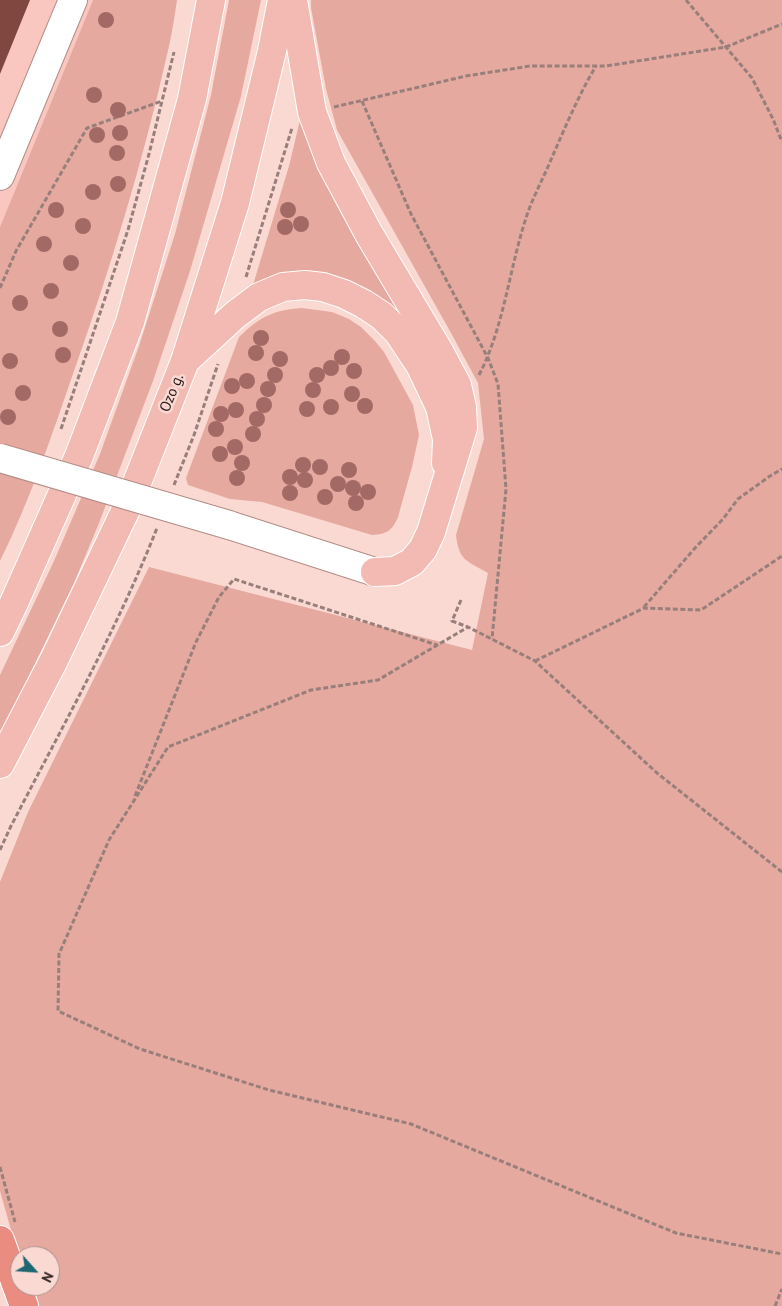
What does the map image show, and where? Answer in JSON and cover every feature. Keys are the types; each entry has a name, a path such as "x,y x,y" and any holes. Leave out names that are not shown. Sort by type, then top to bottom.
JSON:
{"highway":[{"path":"9,1235 24,1306"}],"main road":[{"path":"0,632 79,456 130,322 192,99 211,0"},
{"name":"Ozo g.","path":"0,764 54,660 129,503 185,362 235,203 272,51 282,0"},
{"path":"293,0 312,112 331,164 369,234 440,353 457,385 462,407 463,428 431,532 423,549 412,562 395,571 375,572"},
{"path":"185,362 235,315 259,297 283,287 305,285 323,287 344,294 382,316 398,332 420,365 440,407 447,439 445,482"}],"street":[{"path":"0,176 73,0"},
{"path":"0,458 229,526 375,572"}],"path":[{"path":"686,0 752,78 773,119 782,142"},
{"path":"312,112 466,76 530,66 606,66 726,47 782,24"},
{"path":"60,432 128,230 176,48"},
{"path":"462,407 488,358 526,216 583,87 596,66"},
{"path":"0,288 16,251 87,128 163,101"},
{"path":"535,661 644,608 695,548 723,520 738,499 782,469"},
{"path":"644,608 701,610 782,556"},
{"path":"132,804 196,642 218,596 234,579 437,645"},
{"path":"461,600 452,621 468,627 535,661 657,773 782,872"},
{"path":"468,627 378,680 310,690 168,747 109,840 59,954 58,1011 140,1048 269,1090 411,1124 676,1234 782,1254"},
{"path":"0,1167 9,1235"},
{"path":"775,1306 782,1289"}],"shaded area":[{"path":"0,0 93,0 0,227"},
{"path":"93,0 177,0 157,99 113,255 40,467 0,561 0,227"},
{"path":"229,0 261,0 241,96 190,271 153,381 99,523 74,583 0,736 0,675 54,561 100,454 139,346 175,234 211,95"},
{"path":"311,0 782,0 782,1306 34,1306 30,1296 60,1296 60,1246 15,1246 0,1191 0,882 28,812 149,567 472,650 488,573 465,559 459,550 456,535 484,439 478,383 337,130 326,89"},
{"path":"301,116 406,322 389,304 370,291 335,277 253,285 289,166"},
{"path":"302,308 332,312 349,319 361,327 384,352 413,405 419,435 412,467 398,517 394,526 385,533 372,535 262,502 230,499 188,485 186,478 239,337 254,324 268,316"}],"building":[{"path":"0,0 30,0 0,74"}]}
